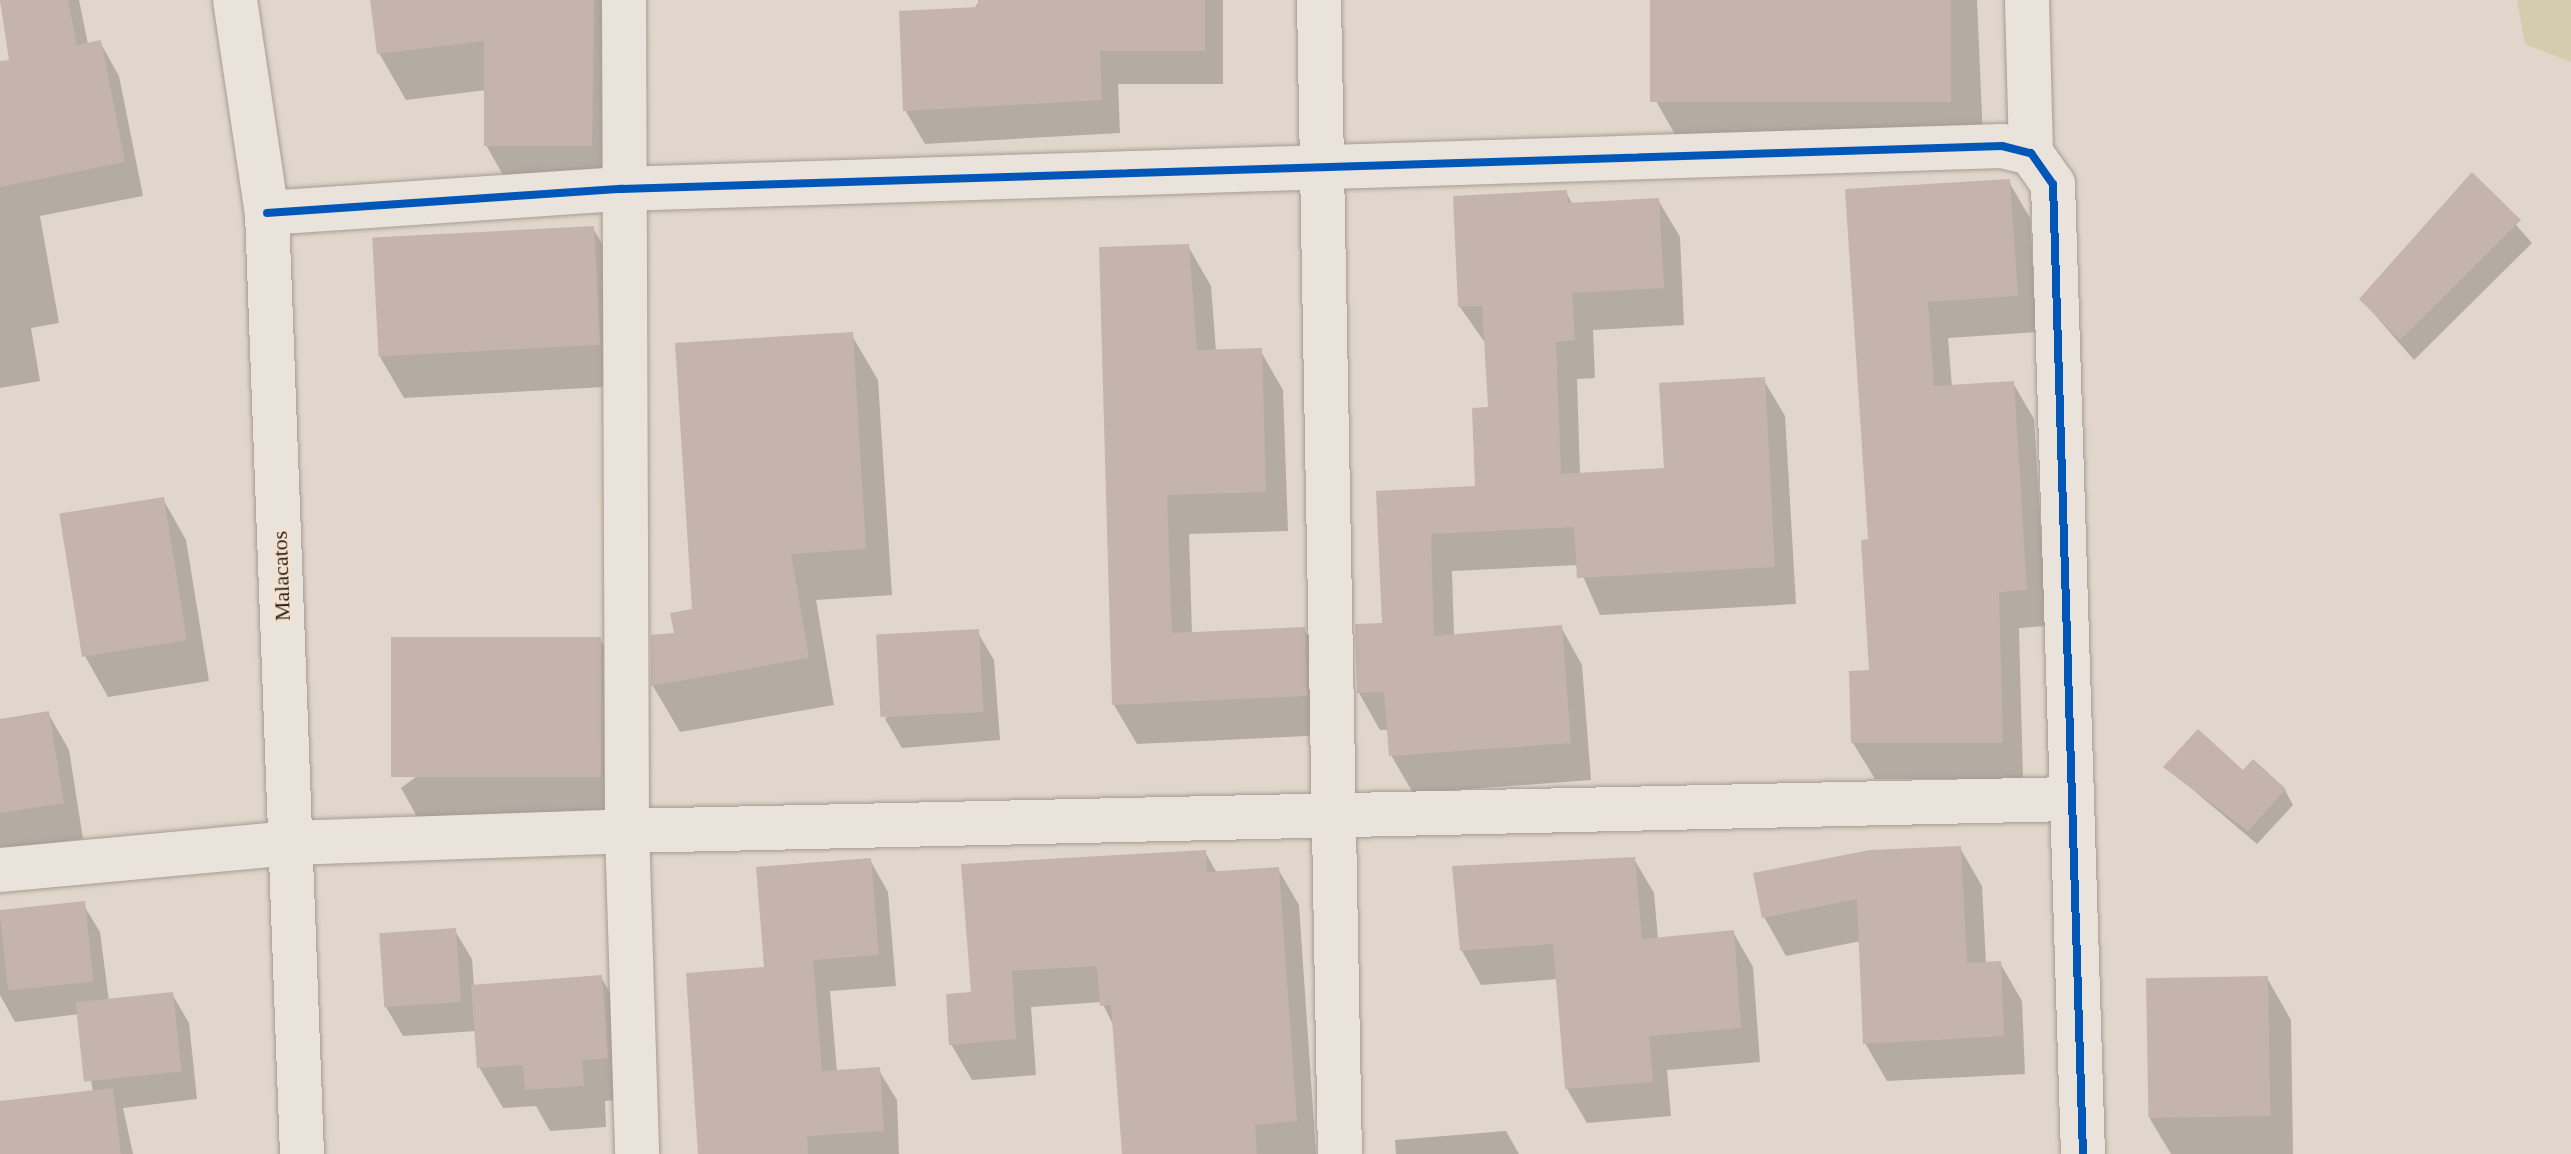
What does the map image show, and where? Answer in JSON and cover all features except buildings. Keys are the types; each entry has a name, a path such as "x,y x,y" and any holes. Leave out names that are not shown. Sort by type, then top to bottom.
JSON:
{"street":[{"name":"Malacatos","path":"235,0 267,213 302,1154"},
{"path":"624,0 621,189 627,831 637,1154"},
{"path":"1319,0 1317,167 1340,1154"},
{"path":"2027,0 2031,153 2053,184 2083,1154"},
{"path":"267,213 621,189 2002,146 2031,153"},
{"path":"0,870 291,843 627,831 2070,799"}],"shaded area":[{"path":"2517,0 2571,0 2571,62 2525,44"}],"cycle path":[{"path":"267,213 621,189 2002,146 2031,153 2053,184 2083,1154"}]}
